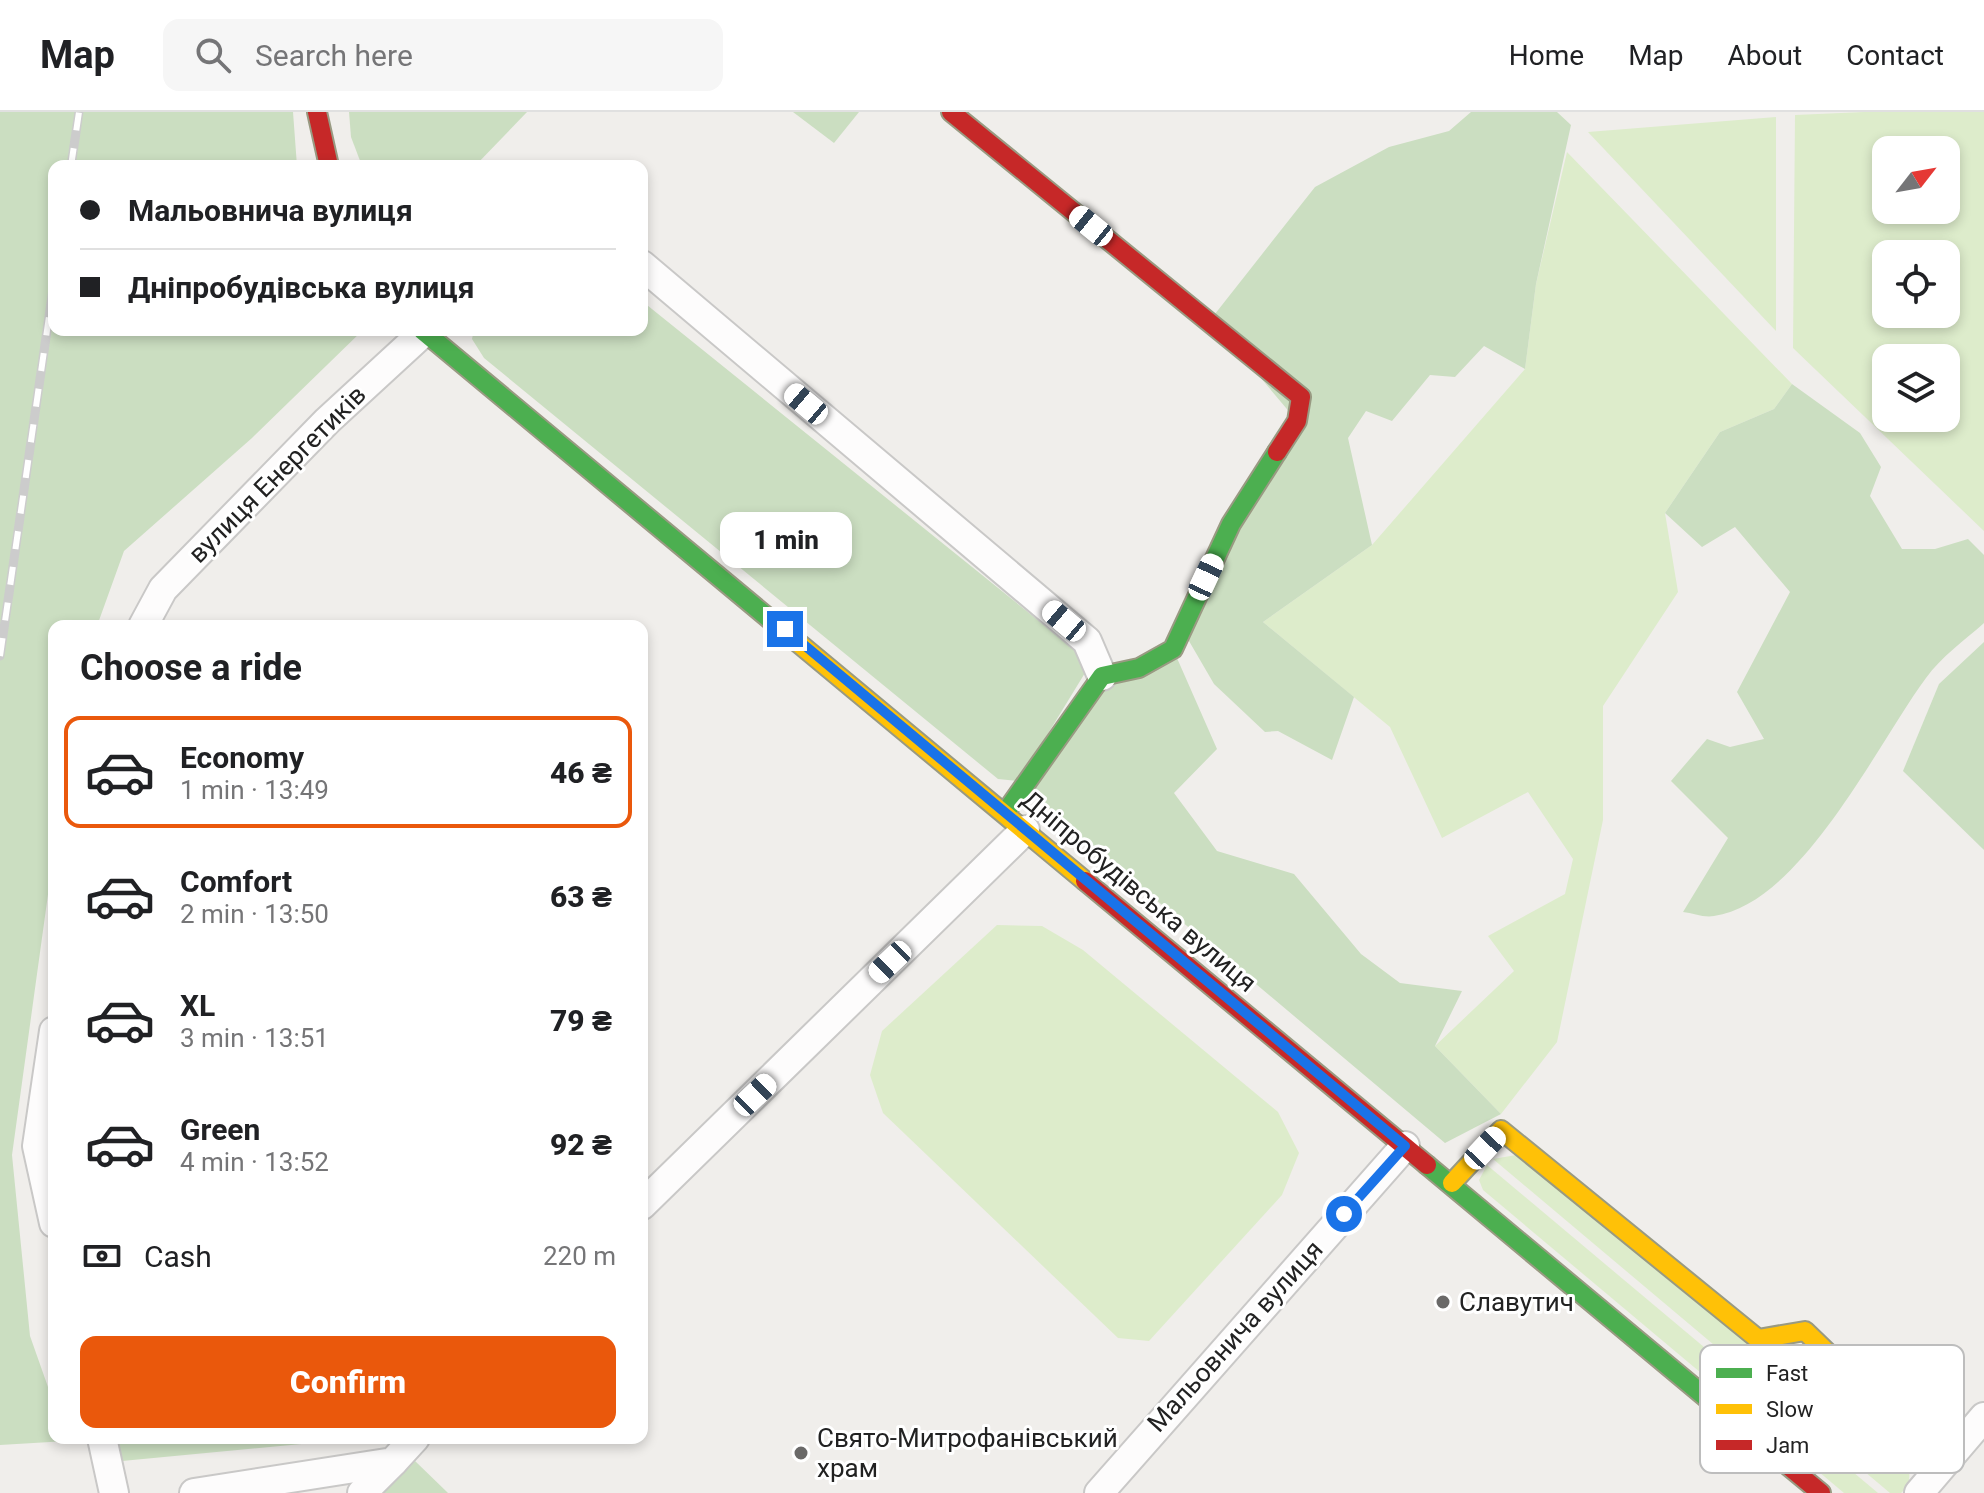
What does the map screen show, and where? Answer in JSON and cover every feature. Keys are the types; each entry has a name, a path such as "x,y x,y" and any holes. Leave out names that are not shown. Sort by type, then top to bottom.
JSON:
{"street":[{"path":"317,112 328,160"},
{"path":"648,1199 1015,822 1102,676 1139,668 1173,649 1231,524 1297,421 1301,397 951,112"},
{"path":"648,270 1087,641 1102,676"},
{"name":"вулиця Енергетиків","path":"146,620 163,589 327,421 419,336"},
{"name":"Дніпробудівська вулиця","path":"430,336 1700,1391"},
{"path":"48,1072 37,1146 48,1196"},
{"path":"1452,1183 1501,1130 1758,1339 1805,1331 1820,1345"},
{"name":"Мальовнича вулиця","path":"1099,1493 1405,1146"},
{"path":"1964,1441 1984,1417"},
{"path":"103,1444 114,1493"},
{"path":"362,1493 410,1444"},
{"path":"194,1493 393,1462"},
{"name":"Дніпробудівська вулиця","path":"1797,1473 1821,1493"},
{"path":"1919,1493 1937,1473"}],"green space":[{"path":"0,112 293,112 297,160 48,160 48,336 357,336 252,438 124,551 99,620 48,620 48,894 12,1155 30,1336 48,1387 48,1442 0,1445"},
{"path":"349,112 527,112 481,160 360,160 351,137"},
{"path":"793,112 859,112 834,143"},
{"path":"1471,112 1557,112 1571,125 1536,284 1525,369 1484,346 1455,377 1430,375 1392,421 1366,411 1348,438 1372,545 1263,622 1354,697 1332,760 1278,731 1265,732 1214,684 1182,629 1297,421 1211,319 1315,187 1389,147 1449,131"},
{"path":"1984,112 1984,531 1881,432 1960,432 1960,344 1872,344 1872,424 1793,348 1795,115"},
{"path":"1776,117 1776,331 1588,132"},
{"path":"1567,152 1792,384 1774,409 1720,432 1665,513 1678,592 1603,706 1603,820 1557,1042 1501,1114 1435,1046 1514,971 1488,936 1565,894 1573,859 1528,792 1442,838 1390,727 1263,622 1372,545 1525,369 1536,284"},
{"path":"648,306 1080,654 1088,668 1019,781 998,779 484,358 473,336 648,336"},
{"path":"1792,384 1860,433 1881,467 1870,496 1902,549 1935,549 1968,539 1984,555 1984,623 1932,670 1834,817 1806,853 1777,883 1746,905 1714,916 1702,916 1683,912 1728,838 1671,781 1707,739 1730,747 1764,739 1737,692 1790,592 1735,527 1702,547 1665,513 1720,432 1774,409"},
{"path":"1984,642 1984,850 1903,771 1939,684"},
{"path":"1173,649 1217,749 1174,793 1217,851 1294,874 1361,954 1400,983 1462,991 1435,1046 1501,1114 1445,1143 1023,788 1102,676"},
{"path":"997,925 1042,926 1083,950 1278,1112 1299,1153 1282,1195 1149,1341 1118,1338 883,1113 870,1075 882,1031"},
{"path":"1522,1154 1749,1345 1714,1345 1493,1159"},
{"path":"1487,1165 1702,1345 1700,1372 1483,1190 1479,1180"},
{"path":"118,1444 302,1444 122,1461"},
{"path":"415,1461 448,1493 382,1493"},
{"path":"1820,1473 1854,1473 1878,1493 1844,1493"},
{"path":"1866,1473 1909,1473 1908,1486 1901,1493 1890,1493"}],"railway":[{"path":"72,160 79,112"},
{"path":"0,656 48,324"}],"traffic: fast":[{"path":"429,336 784,631"},
{"path":"1005,813 1102,676 1139,668 1173,649 1231,524 1277,452"},
{"path":"1427,1165 1700,1392"}],"traffic: slow":[{"path":"784,631 1085,881"},
{"path":"1452,1183 1501,1130 1758,1339 1805,1331 1820,1345"}],"traffic: jam":[{"path":"317,112 328,160"},
{"path":"951,112 1301,397 1297,421 1277,452"},
{"path":"1085,881 1427,1165"},
{"path":"1797,1473 1821,1493"}],"place":[{"name":"Славутич","path":"1443,1302"},
{"name":"Свято-Митрофанівський храм","path":"801,1453"}],"route":[{"path":"785,629 1405,1146 1344,1214"}]}
